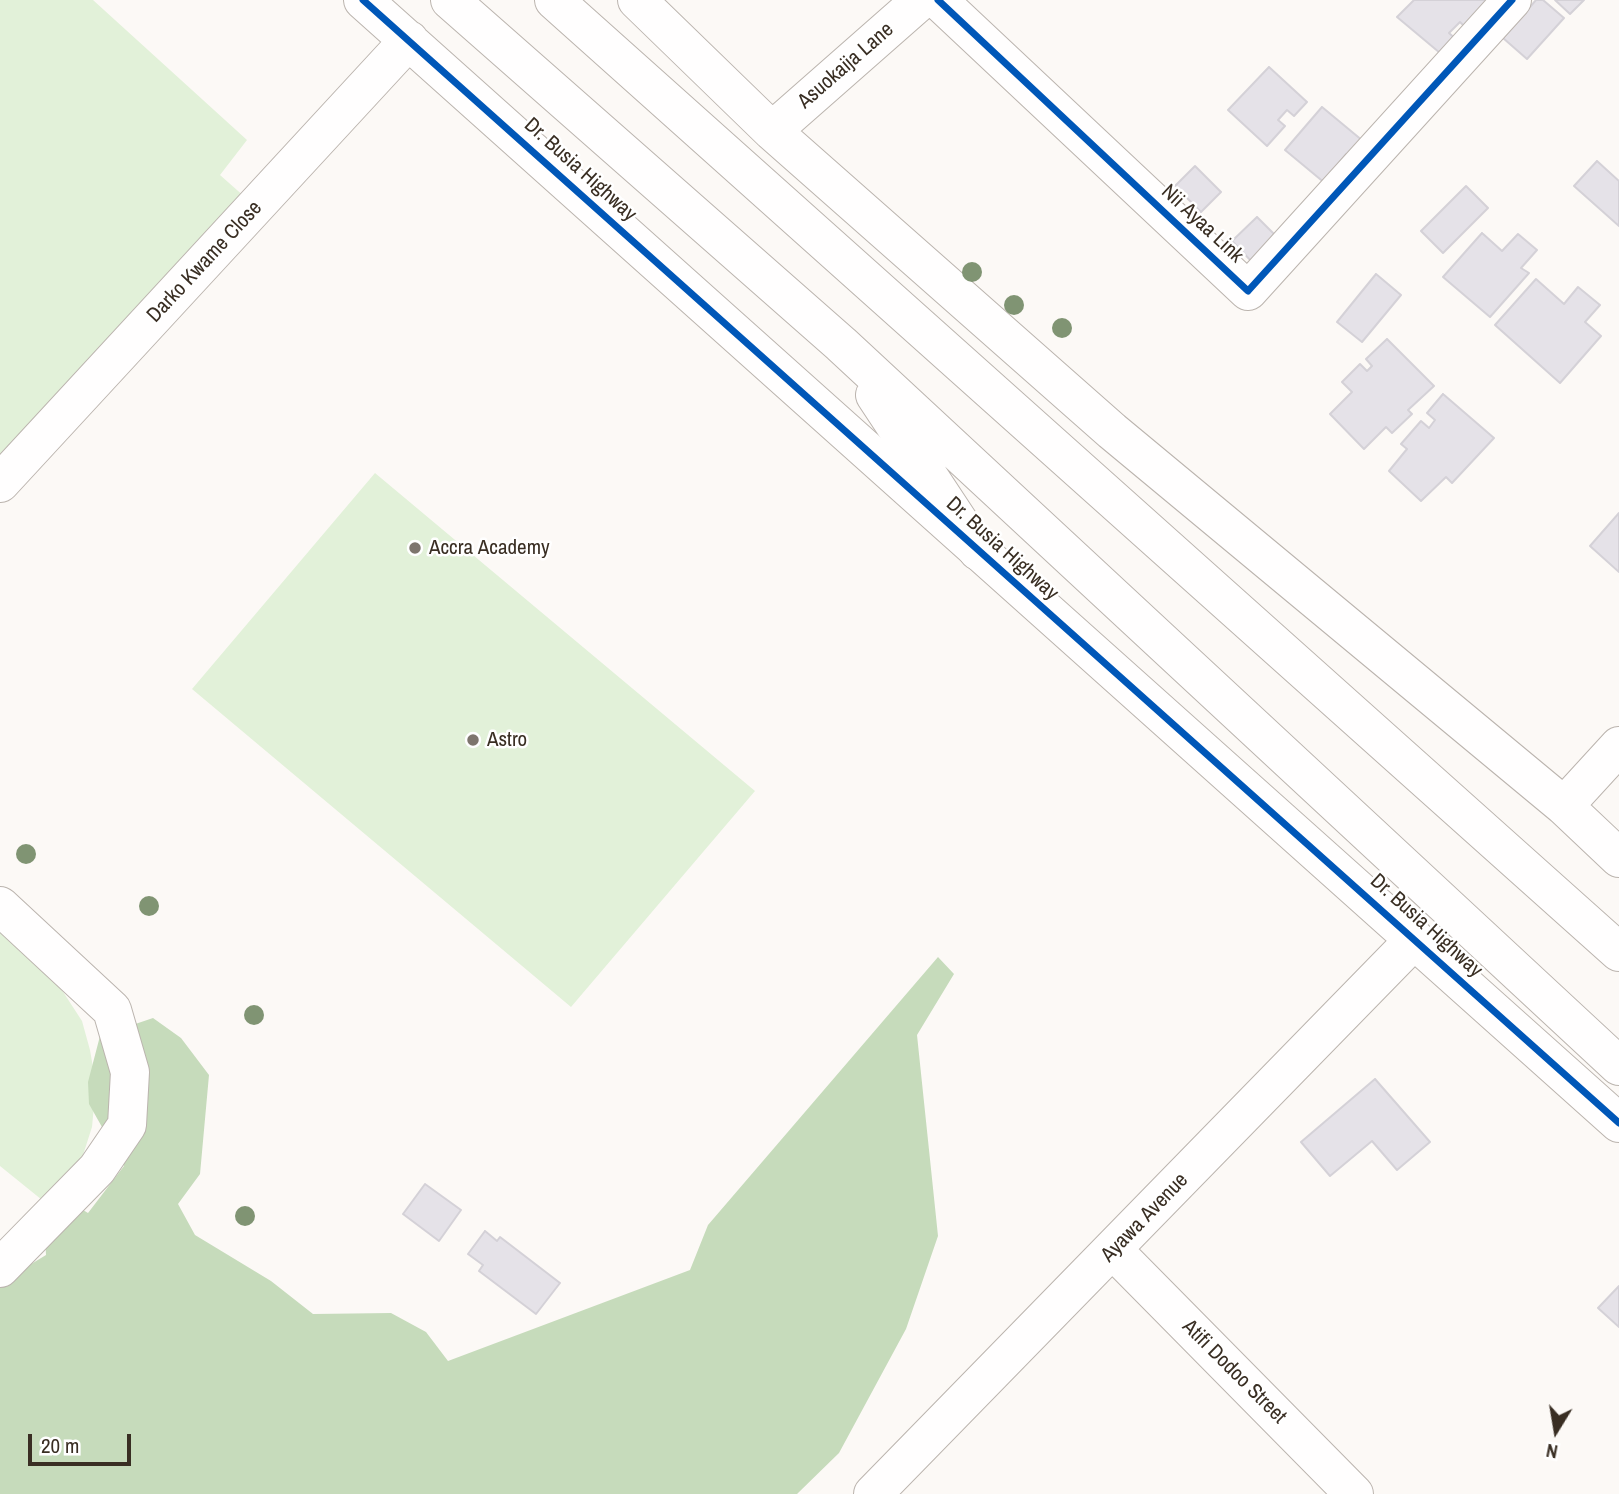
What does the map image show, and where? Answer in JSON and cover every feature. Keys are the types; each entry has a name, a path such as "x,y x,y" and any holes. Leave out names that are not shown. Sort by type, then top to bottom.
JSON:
{"main road":[{"name":"Dr. Busia Highway","path":"363,0 1619,1123"},
{"name":"Dr. Busia Highway","path":"450,0 841,344 1619,1066"},
{"path":"554,0 1619,952"},
{"path":"637,0 772,131 1112,431 1564,806 1619,858"},
{"name":"Asuokaija Lane","path":"772,131 921,0"},
{"name":"Nii Ayaa Link","path":"938,0 1248,291 1512,0"},
{"name":"Darko Kwame Close","path":"0,483 409,40"},
{"path":"841,344 978,551"},
{"path":"1564,806 1619,746"},
{"path":"0,906 112,1010 130,1072 127,1125 97,1170 0,1268"},
{"name":"Ayawa Avenue","path":"873,1494 1415,939"},
{"name":"Atifi Dodoo Street","path":"1114,1250 1354,1494"}],"green space":[{"path":"0,0 93,0 247,140 220,175 246,198 0,456"},
{"name":"Astro","path":"375,473 755,791 571,1007 192,689"},
{"path":"0,930 58,984 82,1021 90,1050 96,1085 92,1127 75,1180 52,1208 0,1166"},
{"path":"938,957 954,974 917,1035 938,1236 906,1329 839,1453 797,1494 0,1494 0,1283 46,1255 45,1234 73,1204 88,1213 124,1166 89,1104 88,1082 100,1036 153,1018 181,1038 209,1075 200,1174 178,1204 195,1235 271,1281 313,1314 391,1313 426,1332 448,1361 690,1270 708,1225"}],"building":[{"path":"1414,0 1486,0 1470,32 1460,22 1449,33 1460,43 1446,58 1397,17"},
{"path":"1536,0 1543,0 1564,18 1527,59 1503,38"},
{"path":"1555,0 1584,0 1570,14"},
{"path":"1269,67 1307,102 1294,116 1287,110 1278,120 1285,126 1267,146 1228,110"},
{"path":"1322,107 1369,146 1355,161 1346,154 1338,164 1332,189 1285,150"},
{"path":"1597,161 1619,181 1619,226 1574,186"},
{"path":"1195,166 1221,192 1201,212 1175,186"},
{"path":"1466,186 1488,208 1443,253 1421,231"},
{"path":"1257,217 1280,240 1255,265 1232,241"},
{"path":"1482,233 1502,251 1518,234 1537,250 1521,268 1529,273 1490,317 1443,277"},
{"path":"1376,274 1401,295 1362,342 1337,322"},
{"path":"1536,279 1564,304 1578,287 1600,305 1585,322 1601,336 1560,383 1495,325"},
{"path":"1387,339 1434,386 1408,410 1412,414 1392,433 1386,427 1364,449 1330,414 1352,392 1342,382 1360,364 1367,371 1372,366 1366,359"},
{"path":"1443,394 1494,438 1452,483 1446,477 1421,501 1389,471 1407,449 1401,444 1421,421 1429,428 1435,420 1427,413"},
{"path":"1619,513 1619,572 1590,546"},
{"path":"1375,1079 1430,1142 1397,1170 1372,1141 1330,1176 1301,1142"},
{"path":"425,1184 461,1210 439,1241 403,1214"},
{"path":"485,1231 497,1241 500,1237 560,1283 536,1314 479,1271 483,1265 468,1254"},
{"path":"1619,1286 1619,1327 1598,1308"}],"cycle path":[{"path":"363,0 1619,1123"},
{"path":"938,0 1248,291 1512,0"}],"place":[{"name":"Accra Academy","path":"415,548"},
{"name":"Astro","path":"473,740"}]}
